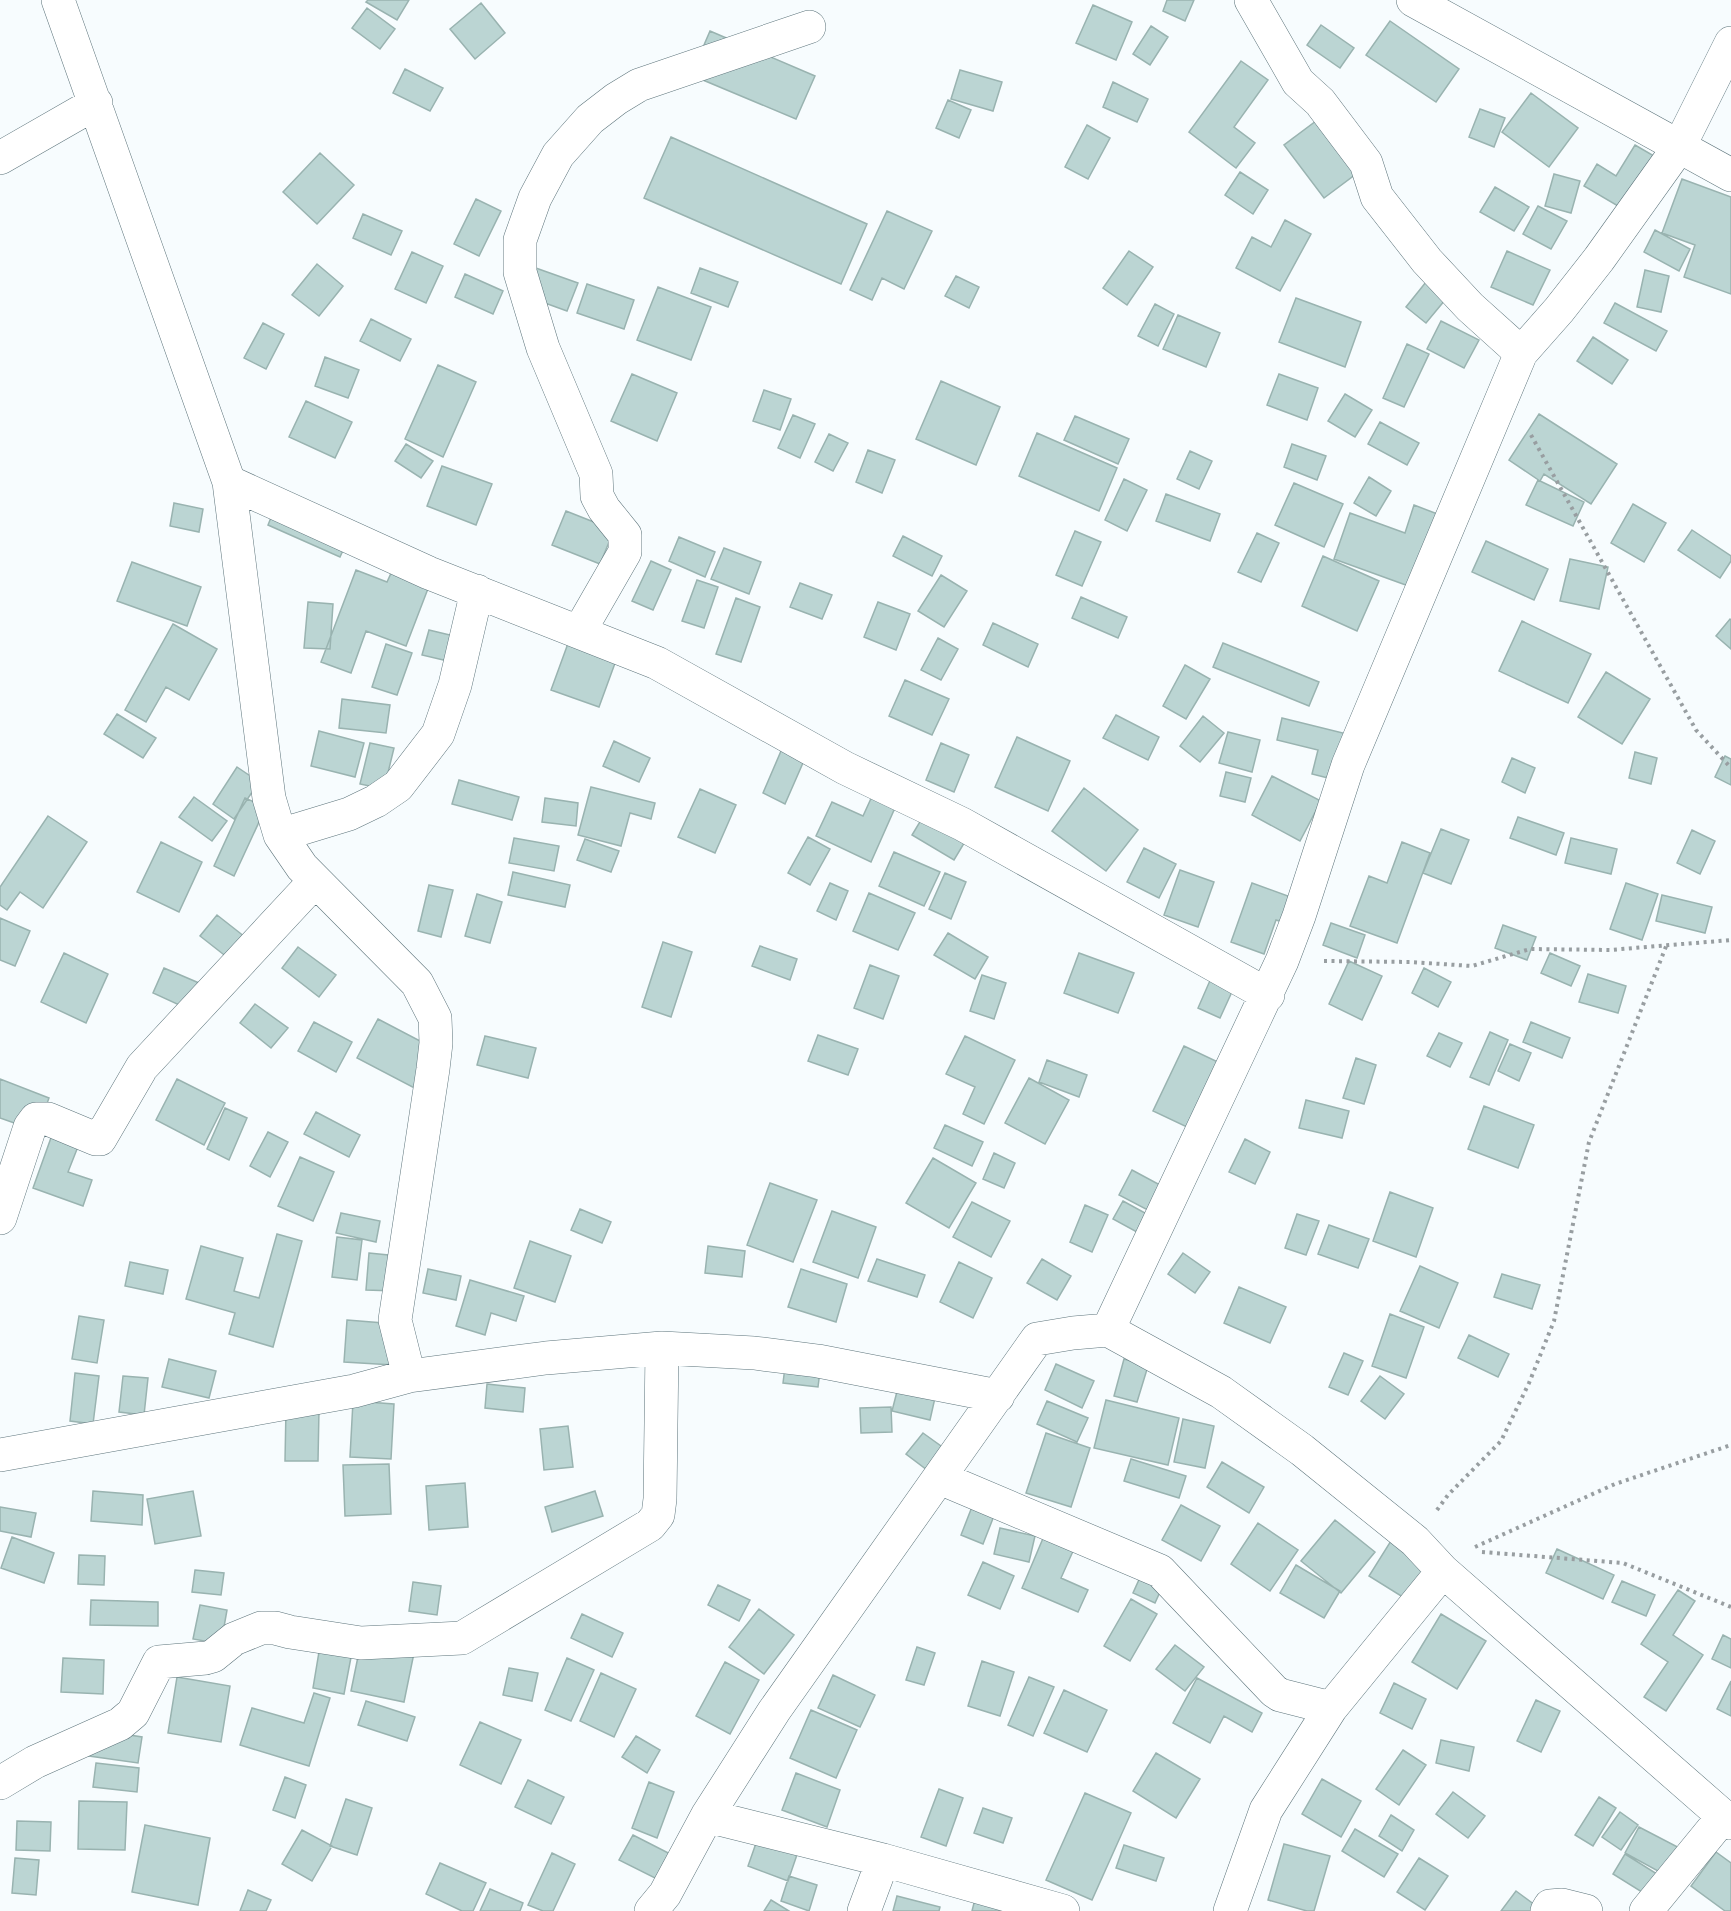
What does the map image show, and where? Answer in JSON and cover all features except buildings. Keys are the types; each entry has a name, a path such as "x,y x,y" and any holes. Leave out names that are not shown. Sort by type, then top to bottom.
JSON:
{"street":[{"path":"58,0 229,482 269,798 280,835 302,867 417,983 435,1018 436,1042 433,1069 395,1320 409,1376"},
{"path":"1251,0 1298,82 1320,102 1366,164 1377,197 1427,261 1470,307 1521,353"},
{"path":"1413,0 1731,175"},
{"path":"579,632 624,552 625,535 604,509 597,496 597,474 554,377 527,300 520,272 520,240 535,198 558,155 590,118 616,99 639,85 809,27"},
{"path":"1108,1330 1268,995 1299,916 1347,765 1521,353 1599,259 1679,147 1731,43"},
{"path":"0,158 96,103"},
{"path":"229,482 429,573 657,663 845,768 962,825 1268,995"},
{"path":"280,835 349,814 376,801 398,786 438,734 454,685 477,591"},
{"path":"0,1218 30,1128 36,1119 48,1119 96,1140 100,1138 142,1067 315,881"},
{"path":"651,1911 665,1894 707,1816 774,1711 1037,1339 1108,1330 1221,1392 1302,1450 1415,1541 1443,1571 1727,1820 1646,1911"},
{"path":"0,1783 35,1762 120,1724 133,1713 159,1662 213,1656 234,1640 261,1628 275,1628 361,1643 462,1638 650,1525 658,1515 660,1499 662,1348"},
{"path":"0,1455 354,1391 409,1376 546,1358 662,1348 754,1353 818,1361 998,1396"},
{"path":"940,1478 1160,1571 1280,1695 1331,1707"},
{"path":"1230,1911 1266,1810 1331,1707 1443,1571"},
{"path":"707,1816 883,1860 1064,1911"},
{"path":"864,1911 883,1860"},
{"path":"1547,1911 1550,1906 1562,1905 1586,1911"}],"path":[{"path":"1506,390 1696,730 1731,768"},
{"path":"1282,961 1411,962 1472,966 1530,949 1610,950 1731,940"},
{"path":"1415,1541 1448,1495 1501,1441 1529,1383 1554,1321 1589,1142 1667,944"},
{"path":"1731,1445 1615,1484 1466,1551 1623,1563 1731,1607"}]}
